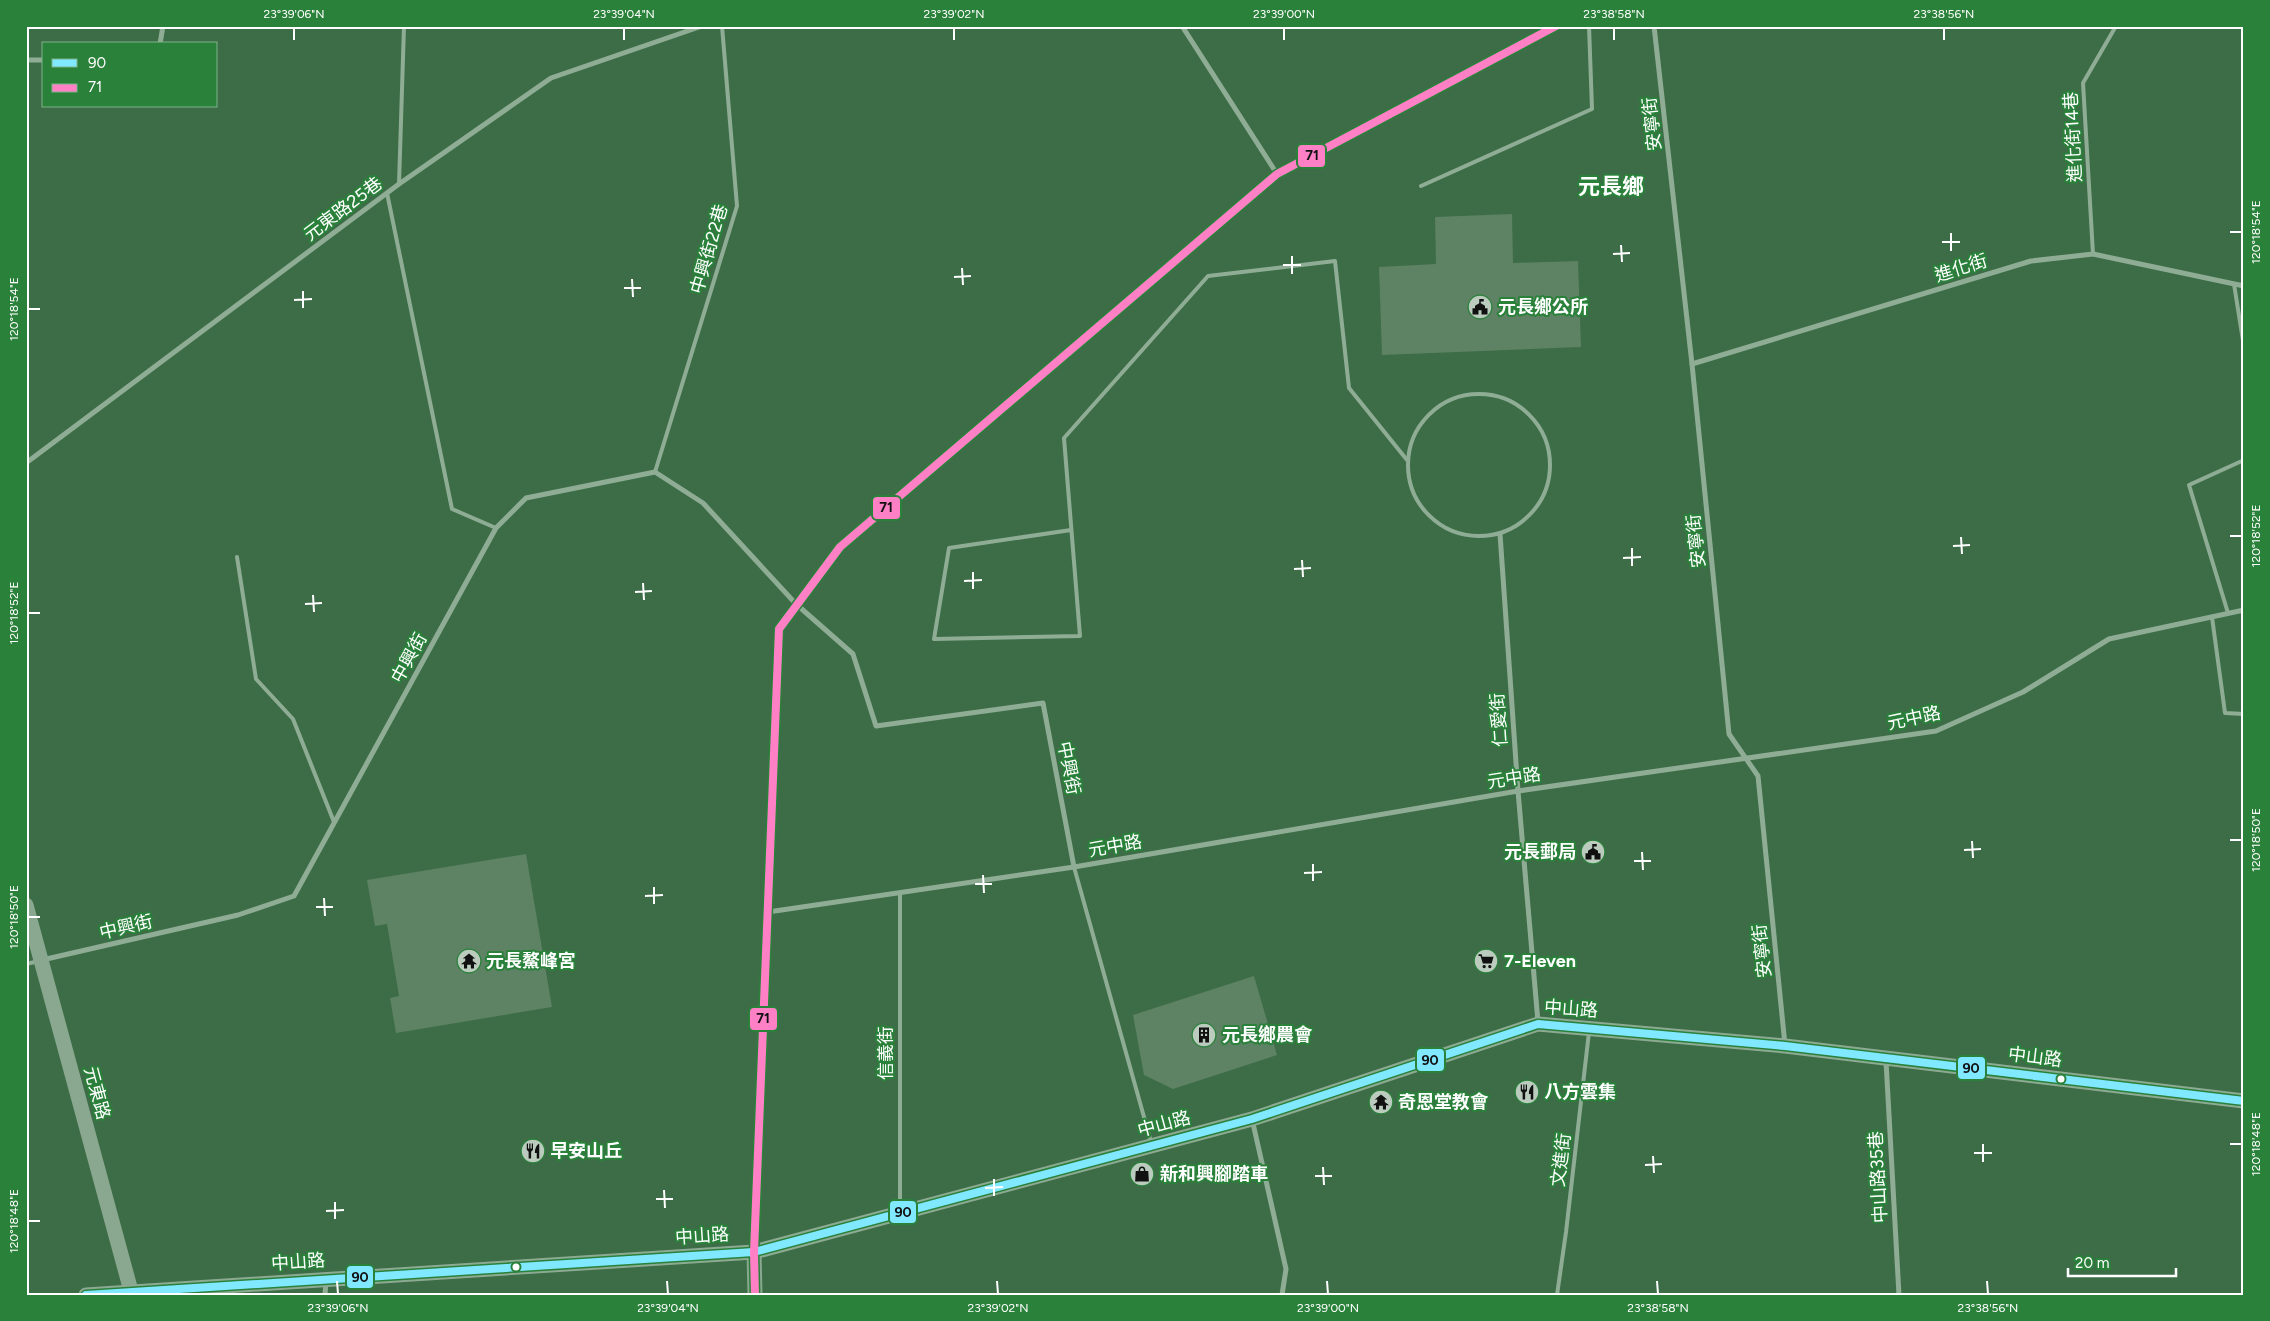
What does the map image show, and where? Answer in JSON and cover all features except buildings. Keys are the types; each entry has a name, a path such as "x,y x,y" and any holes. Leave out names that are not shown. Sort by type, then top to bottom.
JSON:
{"main road":[{"name":"元東路","path":"26,905 132,1291"},
{"name":"中山路","path":"86,1295 754,1252 1252,1119 1538,1024 1785,1046 2244,1101"},
{"path":"754,1252 755,1295"}],"street":[{"path":"160,42 163,26"},
{"name":"元東路25巷","path":"26,463 399,184 551,78 702,26"},
{"path":"1182,26 1277,174"},
{"path":"754,1252 779,629 840,547 1277,174 1556,26"},
{"name":"安寧街","path":"1654,26 1692,364 1730,734 1758,776 1785,1046"},
{"path":"26,60 42,60"},
{"name":"進化街","path":"1692,364 2031,261 2094,254 2244,286"},
{"name":"中興街","path":"42,960 238,915 294,896 496,528 526,498 655,472 703,504 796,604 853,654 876,726 1043,703 1074,867"},
{"name":"仁愛街","path":"1500,534 1518,791 1538,1024"},
{"name":"元中路","path":"768,912 1074,867 1518,791 1936,731 2023,692 2109,639 2244,610"},
{"name":"中山路35巷","path":"1886,1058 1899,1295"},
{"path":"1252,1119 1286,1269 1282,1295"},
{"path":"325,1295 326,1279"}],"lane":[{"path":"399,184 404,26"},
{"name":"中興街22巷","path":"655,472 738,206 722,26"},
{"path":"1421,186 1592,109 1589,26"},
{"name":"進化街14巷","path":"2094,254 2083,83 2116,26"},
{"path":"387,193 452,510 496,528"},
{"path":"1071,530 949,548 934,639 1080,636 1064,438 1208,276 1335,261 1348,388 1408,460"},
{"path":"2234,284 2244,347"},
{"path":"1480,393 1509,399 1532,416 1547,441 1551,470 1544,498 1526,521 1500,534 1474,537 1447,530 1425,512 1411,488 1408,460 1415,434 1431,412 1454,398 1480,393"},
{"path":"2228,613 2189,486 2244,460"},
{"path":"236,558 256,679 293,719 334,822"},
{"path":"2212,617 2225,714 2244,714"},
{"name":"中興街","path":"1074,867 1152,1147"},
{"name":"信義街","path":"900,893 900,1214"},
{"path":"26,964 42,960"},
{"name":"文進街","path":"1557,1295 1590,1029"}],"transit line":[{"name":"71","path":"755,1295 754,1252 779,629 840,547 1277,174 1556,26"},
{"name":"90","path":"86,1295 754,1252 1252,1119 1538,1024 1785,1046 2244,1101"}],"place":[{"name":"元長鄉公所","path":"1480,307"},
{"name":"元長郵局","path":"1593,852"},
{"name":"元長鰲峰宮","path":"469,961"},
{"name":"7-Eleven","path":"1486,961"},
{"name":"元長鄉農會","path":"1204,1035"},
{"name":"八方雲集","path":"1527,1092"},
{"name":"奇恩堂教會","path":"1381,1102"},
{"name":"早安山丘","path":"533,1151"},
{"name":"新和興腳踏車","path":"1142,1174"}],"district":[{"name":"元長鄉","path":"1611,186"}]}
